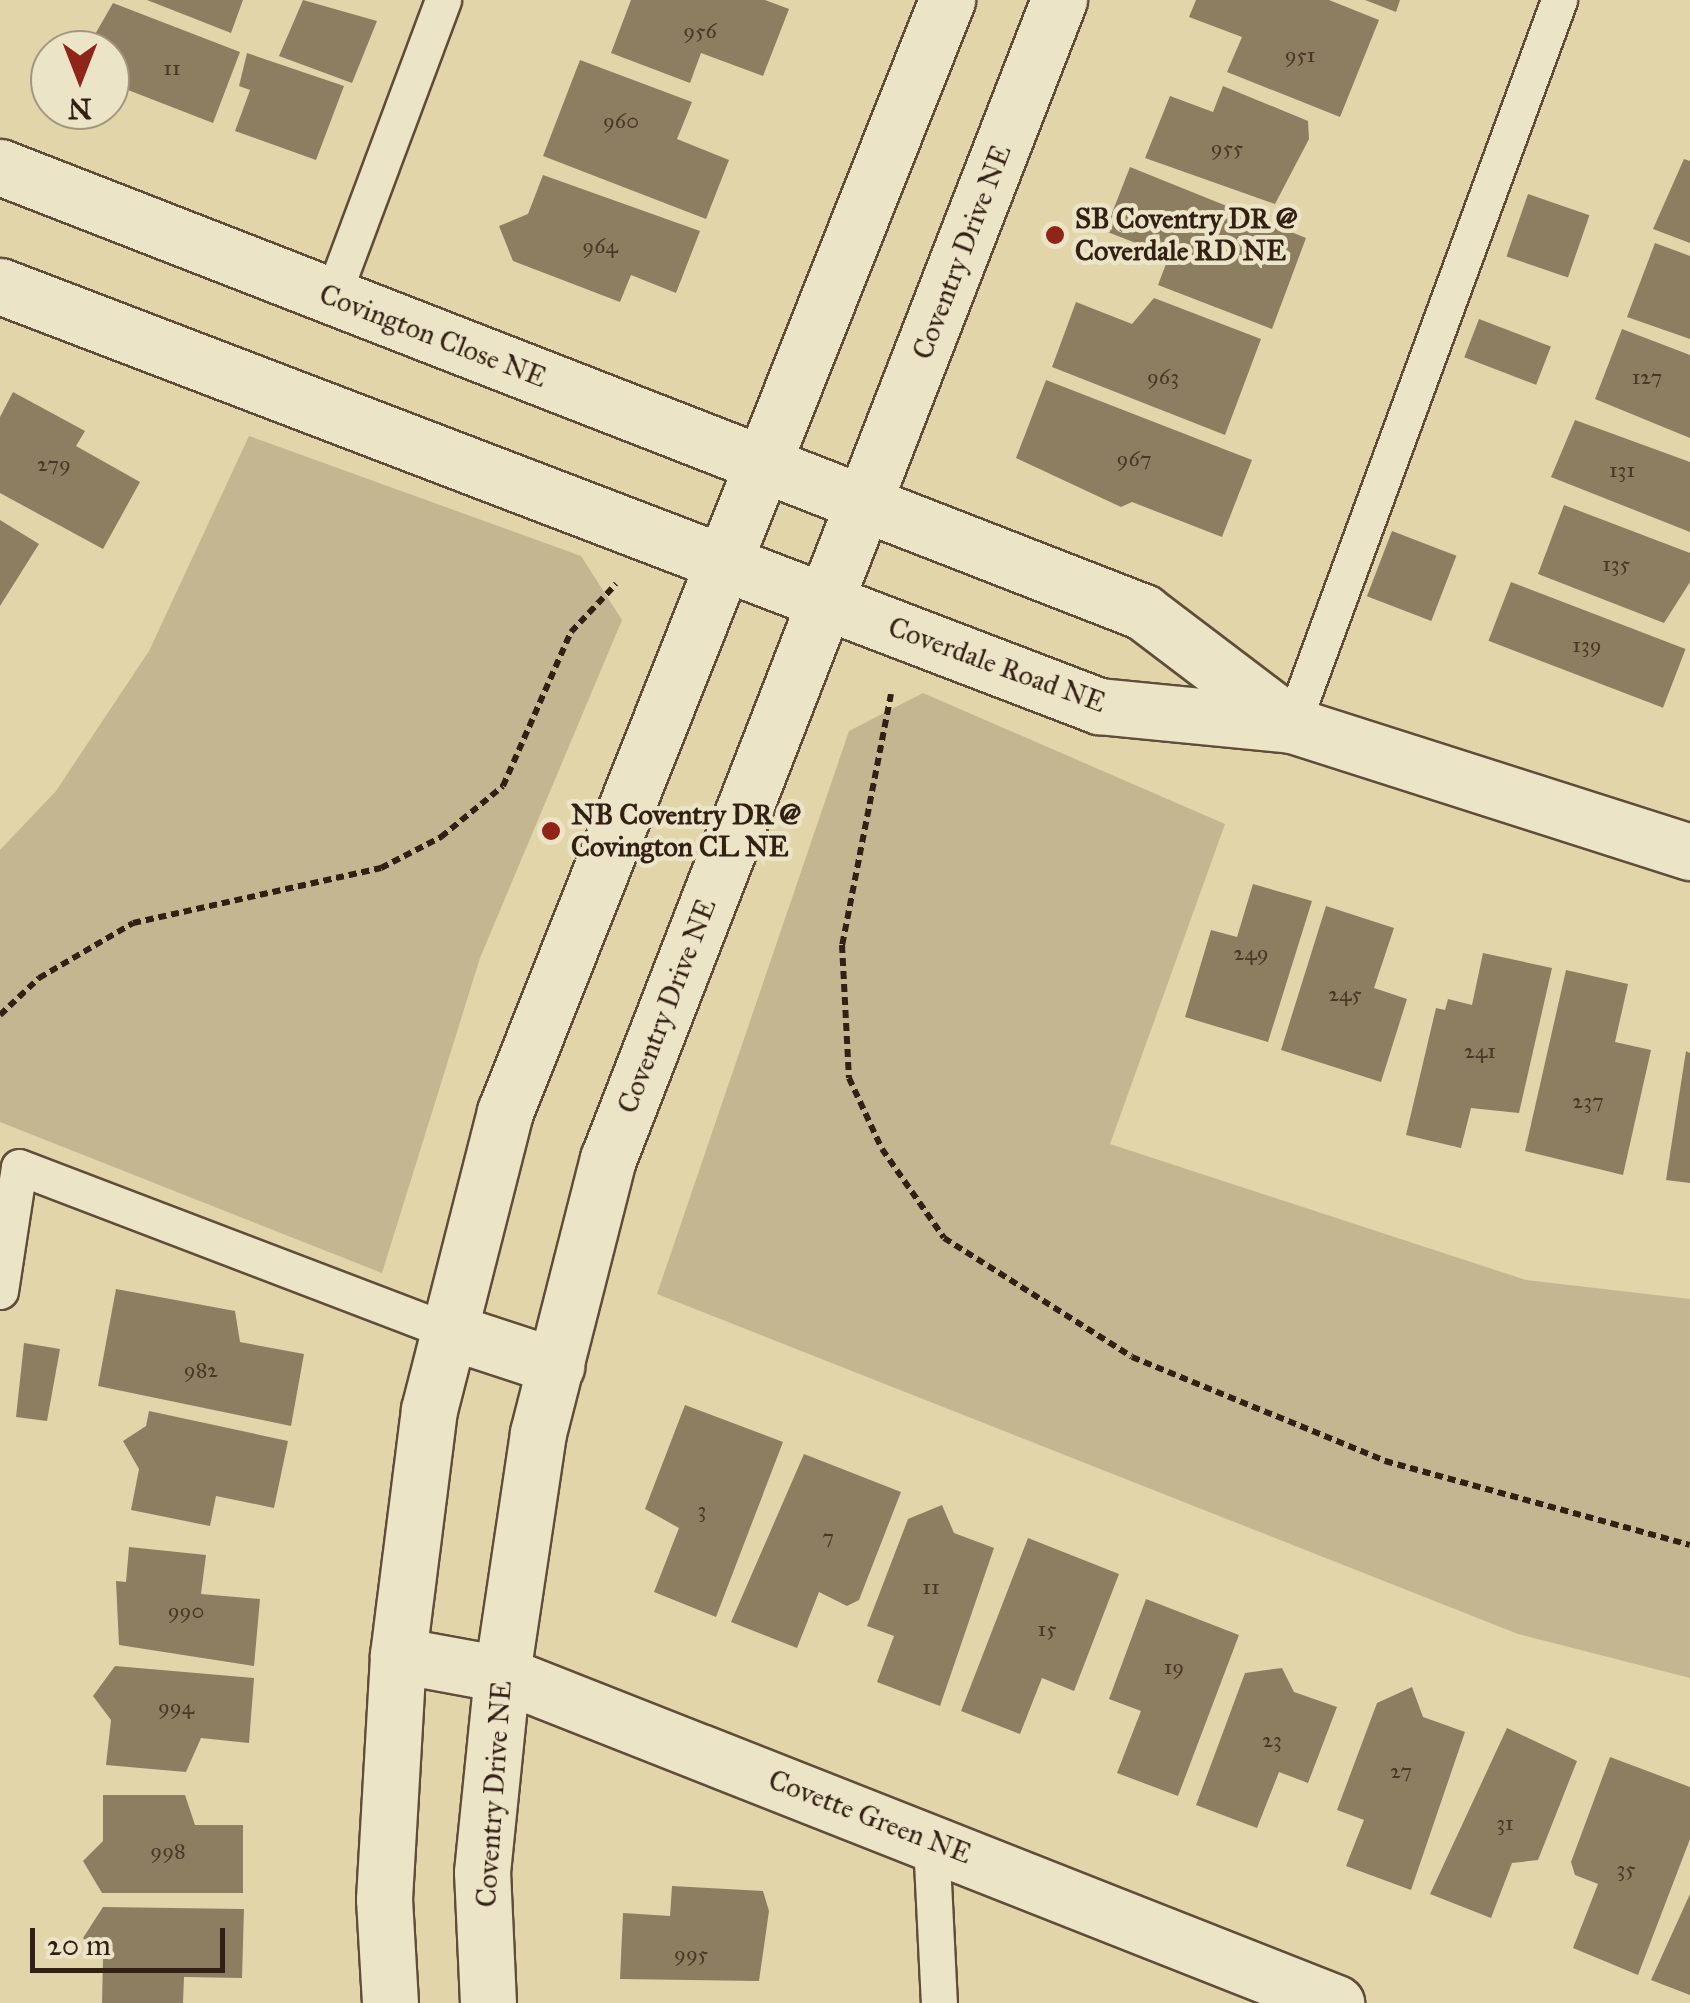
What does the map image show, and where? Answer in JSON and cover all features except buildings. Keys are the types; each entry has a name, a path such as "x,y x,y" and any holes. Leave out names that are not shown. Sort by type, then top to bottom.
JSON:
{"street":[{"path":"390,2003 384,1899 398,1655 429,1410 505,1112 947,0"},
{"name":"Coventry Drive NE","path":"488,2003 482,1872 502,1674 556,1366 608,1159 1059,0"},
{"name":"Covington Close NE","path":"0,167 865,506"},
{"path":"0,286 826,602"},
{"name":"Coverdale Road NE","path":"865,506 1143,612 1292,725"},
{"name":"Coverdale Road NE","path":"826,602 1099,706 1292,725 1690,852"},
{"path":"449,1331 556,1366"},
{"name":"Covette Green NE","path":"398,1655 502,1674 1336,2003"}],"lane":[{"path":"332,297 443,0"},
{"path":"1292,725 1559,0"},
{"path":"0,1291 19,1167 449,1331"},
{"path":"931,1841 939,2003"}],"path":[{"path":"0,1015 39,978 133,923 380,868 442,837 503,786 571,632 618,582"},
{"path":"892,686 842,945 850,1078 882,1149 944,1238 1132,1357 1330,1439 1690,1546"}],"shaded area":[{"path":"249,436 581,556 622,620 480,958 382,1273 0,1122 0,850 56,791 149,651"},
{"path":"923,693 1225,824 1110,1144 1526,1280 1690,1299 1690,1678 1518,1634 657,1294 849,731"}],"place":[{"name":"SB Coventry DR @ Coverdale RD NE","path":"1055,235"},
{"name":"NB Coventry DR @ Covington CL NE","path":"551,831"}]}
